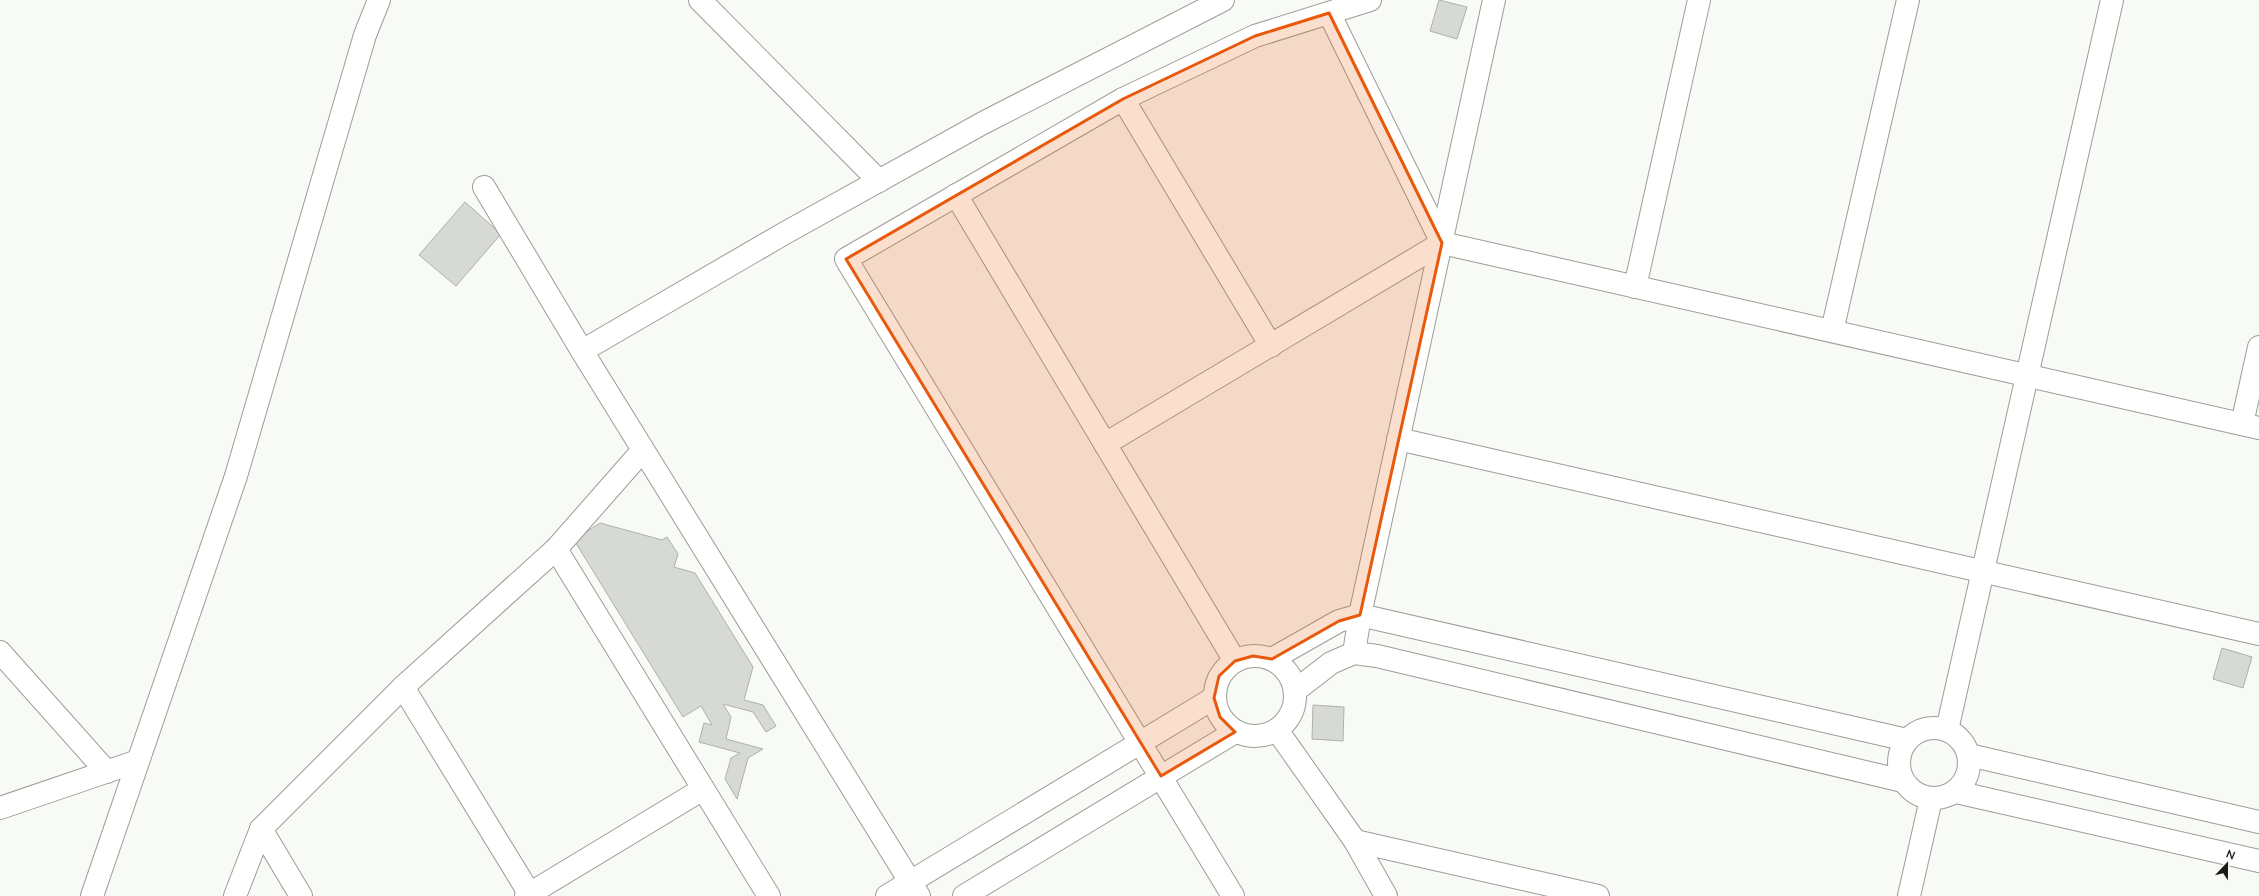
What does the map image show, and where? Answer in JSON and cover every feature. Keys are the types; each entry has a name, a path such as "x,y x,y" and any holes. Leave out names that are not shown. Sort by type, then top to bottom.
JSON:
{"street":[{"path":"92,896 236,476 365,35 379,0"},
{"path":"700,0 879,181"},
{"path":"582,351 983,123 1223,0"},
{"path":"1234,896 846,259 1123,99 1255,36 1370,0"},
{"path":"1354,653 1360,615 1494,0"},
{"path":"1635,287 1699,0"},
{"path":"1832,331 1908,0"},
{"path":"1947,730 2112,0"},
{"path":"1329,13 1442,243"},
{"path":"1123,99 1271,346"},
{"path":"484,187 582,351 915,889"},
{"path":"956,195 1235,661"},
{"path":"1105,444 1442,243 2250,426 2259,347"},
{"path":"1398,438 2259,634"},
{"path":"235,896 261,829 403,687 556,549 643,450"},
{"path":"556,549 769,896"},
{"path":"1272,659 1339,621 1360,615 1906,740"},
{"path":"0,652 107,772"},
{"path":"1296,690 1331,663 1354,653 1377,656 1903,781"},
{"path":"1253,656 1272,659 1288,671 1296,690 1292,713 1277,730 1256,737 1234,732 1220,717 1214,698 1219,676 1235,661 1253,656"},
{"path":"403,687 529,895 703,789"},
{"path":"887,896 915,889 1140,743 1214,698"},
{"path":"1933,727 1947,730 1957,736 1965,744 1969,755 1970,769 1965,782 1956,792 1944,797 1932,799 1920,797 1903,781 1898,768 1899,753 1906,740 1918,731 1933,727"},
{"path":"1277,730 1355,841 1386,896"},
{"path":"964,896 1234,732"},
{"path":"1969,755 2259,822"},
{"path":"0,808 138,760"},
{"path":"1956,792 2259,861"},
{"path":"1910,896 1932,799"},
{"path":"261,829 302,896"},
{"path":"1355,841 1598,896"}],"highlighted area":[{"path":"1329,13 1442,243 1360,615 1339,621 1272,659 1253,656 1235,661 1219,676 1214,698 1220,717 1235,732 1161,776 846,259 1123,99 1255,36"}],"building":[{"path":"1439,0 1467,7 1457,39 1430,31"},
{"path":"465,202 501,234 456,286 419,255"},
{"path":"600,523 662,540 667,537 678,554 674,567 695,573 753,667 744,700 763,705 776,726 766,732 753,712 723,704 731,717 726,739 763,749 748,758 737,799 725,779 731,758 740,753 699,742 704,723 712,725 701,706 683,717 574,540"},
{"path":"2222,648 2252,657 2243,688 2213,679"},
{"path":"1313,705 1344,707 1343,741 1312,739"}]}
